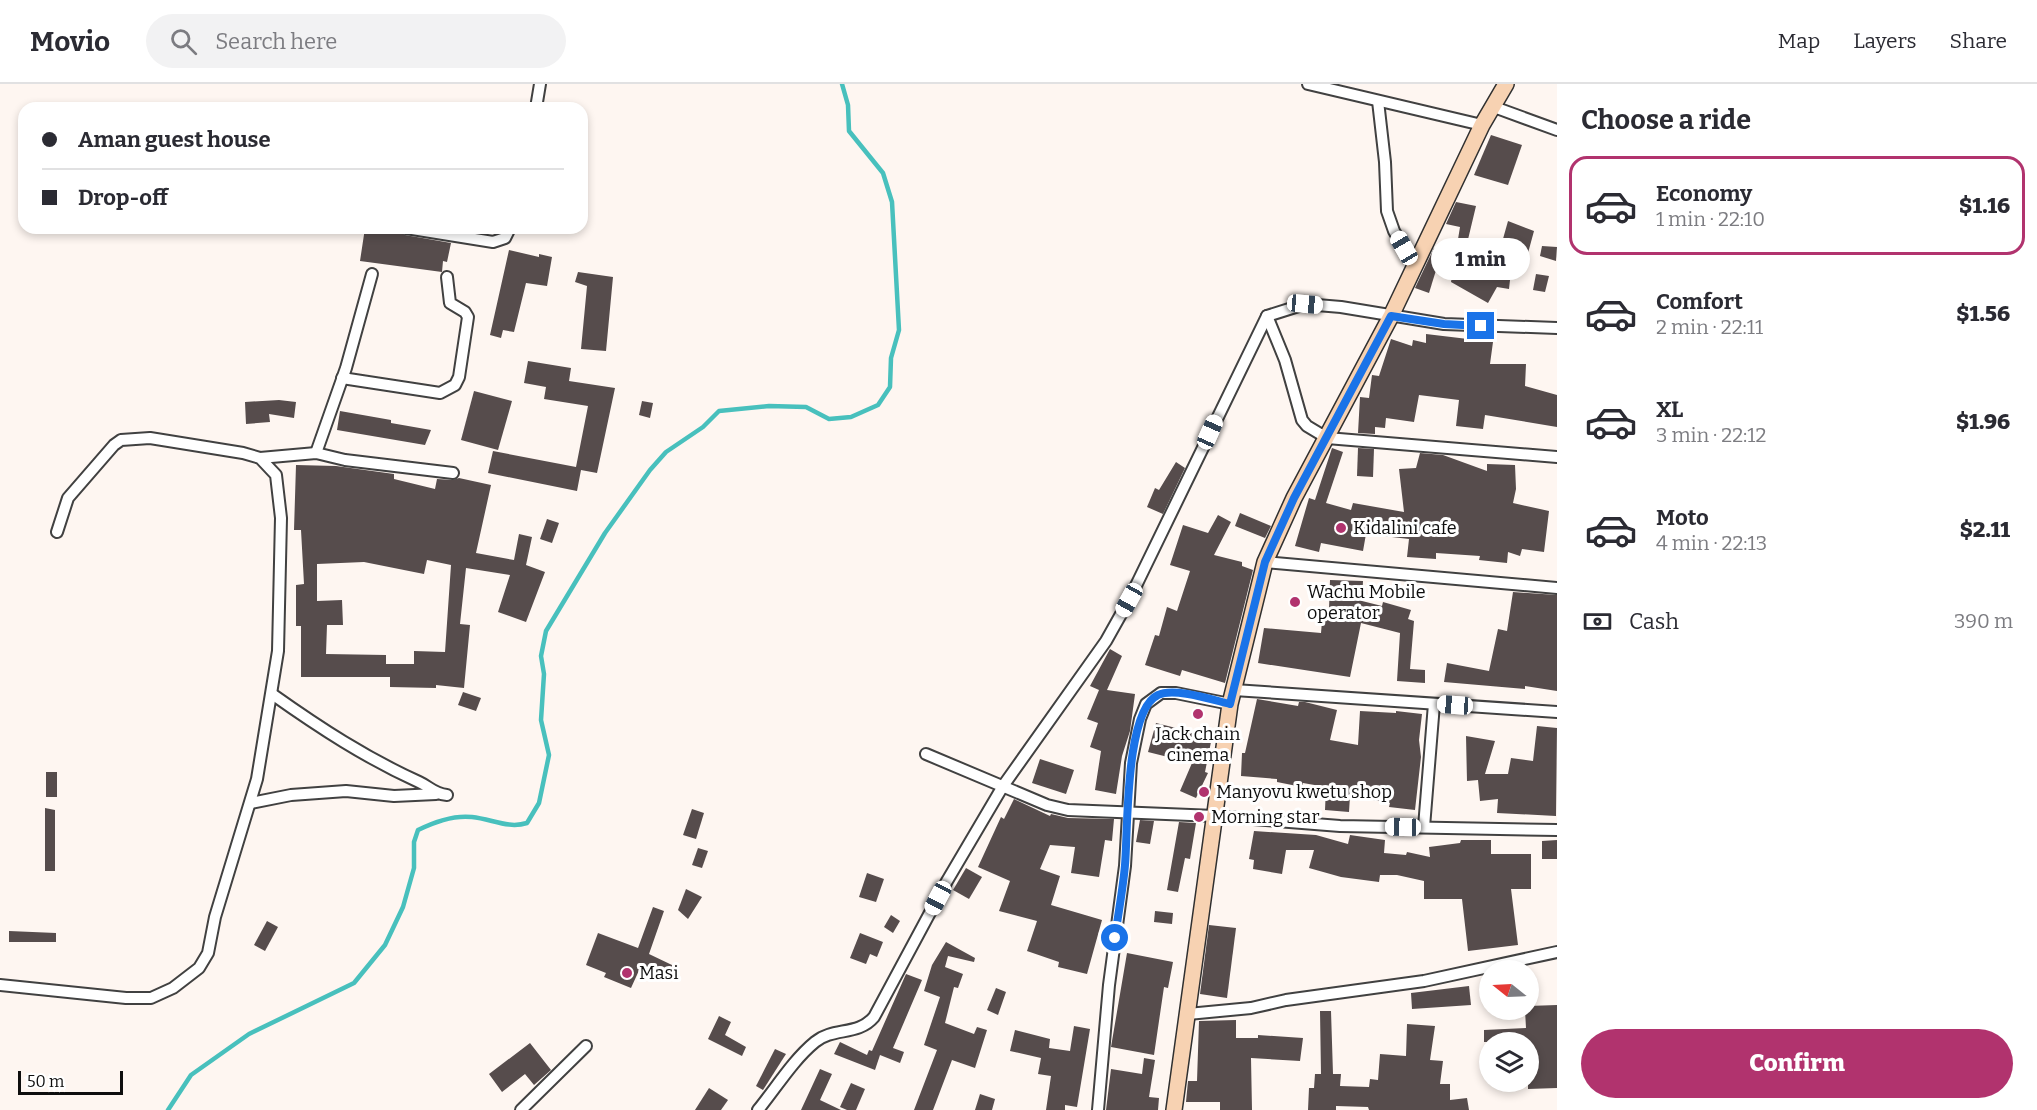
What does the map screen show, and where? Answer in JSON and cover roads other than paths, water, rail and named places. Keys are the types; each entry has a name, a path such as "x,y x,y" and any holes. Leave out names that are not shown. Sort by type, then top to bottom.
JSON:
{"street":[{"path":"537,102 540,84"},
{"path":"1308,84 1482,125"},
{"path":"1174,1110 1232,697 1265,562 1294,498 1391,316 1482,125 1506,84"},
{"path":"1378,101 1388,211 1394,231 1414,265"},
{"path":"1494,107 1557,130"},
{"path":"443,234 493,242 505,238 507,234"},
{"path":"316,453 342,378 372,274"},
{"path":"342,378 440,393 455,385 459,377 468,317 465,312 450,303 447,277"},
{"path":"758,1110 815,1042 829,1034 860,1029 874,1017 947,880 1003,786 1106,641 1129,600 1267,316 1305,304 1341,307 1444,324 1557,328"},
{"path":"1267,316 1285,360 1302,420 1307,426 1327,438 1557,457"},
{"path":"57,532 68,498 114,445 122,440 150,438 260,458 316,453 345,460 453,473"},
{"path":"0,985 126,998 152,998 173,988 199,968 208,953 215,917 251,803 279,651 281,518 276,475 260,458"},
{"path":"1265,562 1557,588"},
{"path":"1098,1110 1109,985 1125,866 1131,763 1146,704 1161,693 1176,693 1434,704 1557,712"},
{"path":"251,803 291,795 346,791 394,796 441,795 422,783 395,772 318,728 272,694"},
{"path":"1424,827 1434,704"},
{"path":"926,754 1047,805 1068,810 1215,816 1340,826 1557,830"},
{"path":"1188,1014 1251,1008 1286,1000 1424,981 1557,952"},
{"path":"521,1110 586,1046"}],"waterway":[{"path":"168,1110 191,1075 249,1034 354,983 385,945 403,907 414,868 414,842 418,830 458,817 479,818 513,825 527,823 539,803 549,755 541,720 544,674 541,656 546,631 605,533 650,470 666,452 703,427 719,411 769,406 806,407 829,419 851,417 878,405 890,387 891,358 899,330 892,202 883,173 849,131 848,105 842,84"}],"place":[{"name":"Kidalini cafe","path":"1341,528"},
{"name":"Wachu Mobile operator","path":"1295,602"},
{"name":"Jack chain cinema","path":"1198,714"},
{"name":"Manyovu kwetu shop","path":"1204,792"},
{"name":"Morning star","path":"1199,817"},
{"name":"Masi","path":"627,973"}]}
